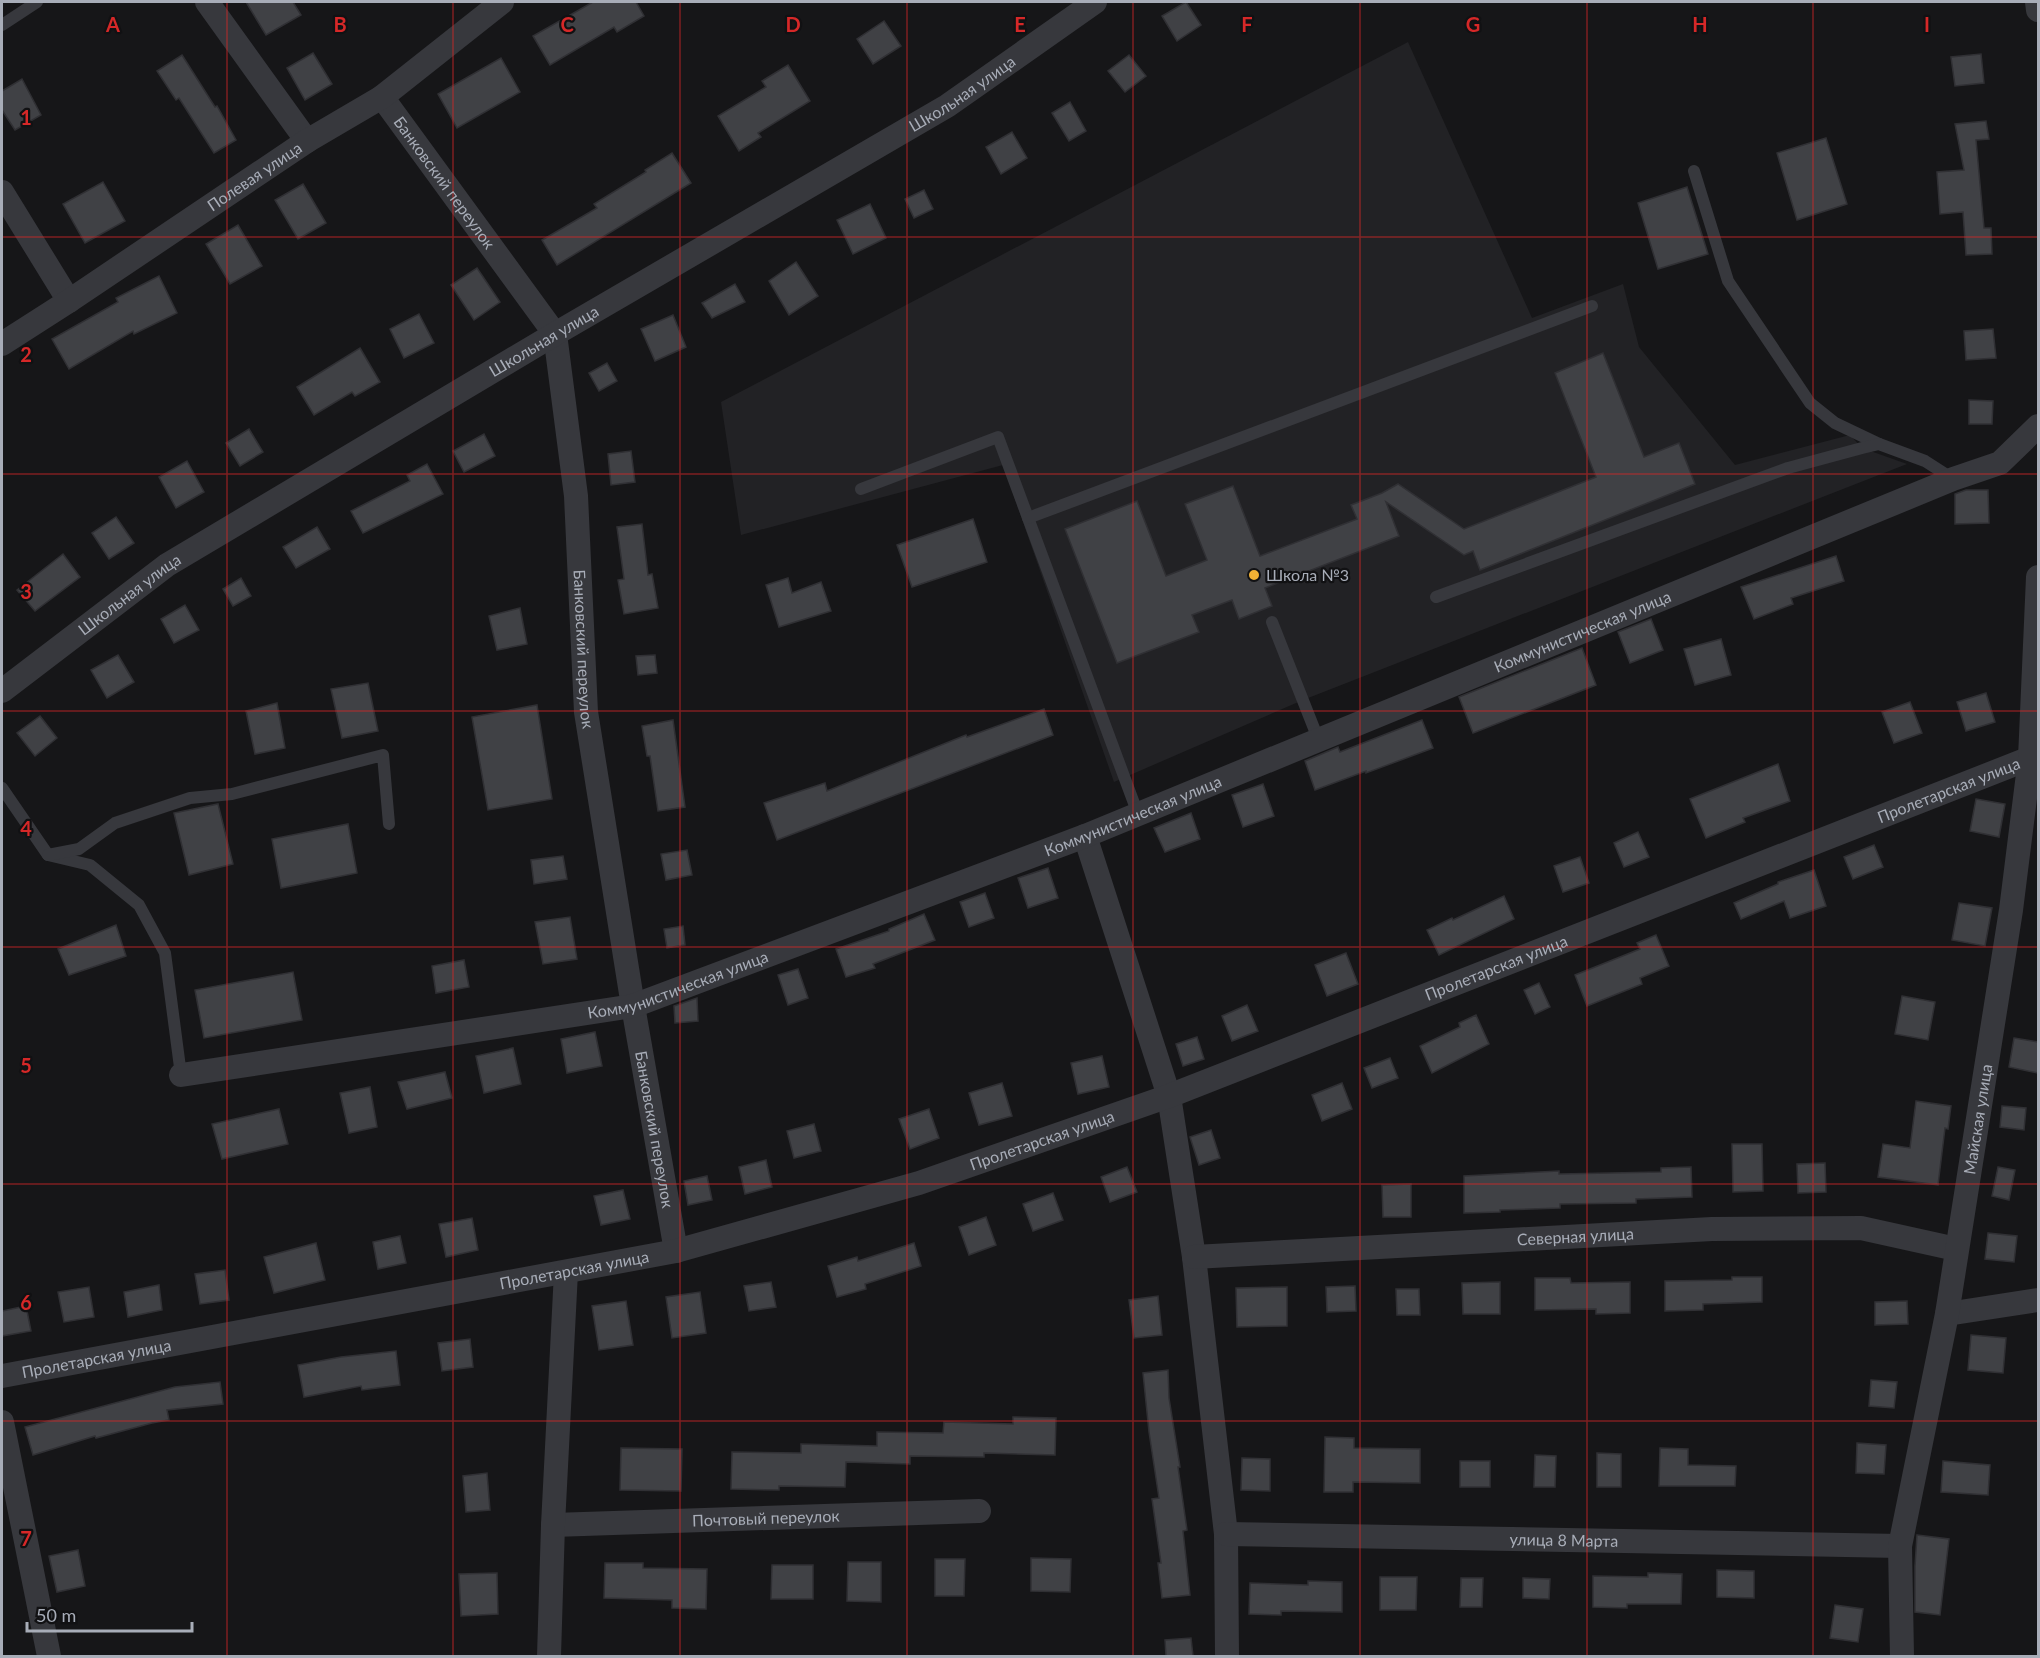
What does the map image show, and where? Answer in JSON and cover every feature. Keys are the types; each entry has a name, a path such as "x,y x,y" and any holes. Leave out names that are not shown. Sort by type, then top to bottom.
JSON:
{"street":[{"path":"207,2 307,141"},
{"name":"Полевая улица","path":"2,344 307,141 382,98 502,2"},
{"name":"Школьная улица","path":"2,691 167,565 555,334 947,106 1095,2"},
{"path":"2037,2 2038,10"},
{"name":"Банковский переулок","path":"382,98 555,334 576,496 586,712 633,1006 676,1251"},
{"path":"2,192 69,301"},
{"name":"Коммунистическая улица","path":"181,1075 633,1006 1085,836 1953,479 2000,463 2038,426"},
{"name":"Майская улица","path":"1902,1656 1900,1546 1947,1314 2012,910 2034,757 2038,577"},
{"name":"Пролетарская улица","path":"2,1376 676,1251 918,1182 1169,1096 2034,757"},
{"path":"1085,836 1169,1096 1194,1257 1226,1534 1227,1656"},
{"name":"Северная улица","path":"1194,1257 1712,1229 1861,1228 1956,1249"},
{"path":"549,1656 566,1272"},
{"path":"1947,1314 2038,1300"},
{"path":"2,1422 49,1656"},
{"name":"Почтовый переулок","path":"554,1525 979,1511"},
{"name":"улица 8 Марта","path":"1226,1534 1900,1546"}],"lane":[{"path":"2,25 37,2"},
{"path":"1694,171 1728,281 1810,403 1835,423 1879,444 1925,461 1953,479"},
{"path":"1028,518 1592,306"},
{"path":"861,489 998,437 1138,814"},
{"path":"1436,597 1788,468 1879,444"},
{"path":"1272,622 1319,741"},
{"path":"48,855 79,849 115,823 190,798 232,794 383,755 389,824"},
{"path":"2,788 48,855 90,865 139,905 165,953 181,1075"}],"shaded area":[{"path":"1408,42 1532,318 1623,284 1639,347 1735,465 1850,435 1862,448 1907,464 1303,700 1114,782 1003,465 741,535 721,402"}],"building":[{"path":"246,2 293,2 301,15 266,35"},
{"path":"593,2 636,2 644,16 617,32 614,27 550,65 533,36"},
{"path":"1186,2 1201,25 1177,41 1162,16"},
{"path":"884,21 901,46 873,64 857,39"},
{"path":"313,53 332,84 305,100 287,68"},
{"path":"1981,54 1984,83 1955,86 1951,57"},
{"path":"182,55 215,107 217,106 236,140 214,153 179,98 176,100 157,71"},
{"path":"1129,55 1146,76 1125,92 1108,71"},
{"path":"501,58 520,92 457,128 438,94"},
{"path":"788,65 810,101 758,133 761,137 739,151 718,116 766,87 762,81"},
{"path":"22,79 41,115 15,130 2,110 2,91"},
{"path":"1070,102 1086,131 1069,141 1052,113"},
{"path":"1986,121 1989,139 1976,140 1984,228 1991,228 1992,254 1966,255 1963,212 1940,214 1937,172 1964,170 1955,124"},
{"path":"1012,132 1027,158 1001,174 986,147"},
{"path":"1826,138 1847,204 1797,220 1777,153"},
{"path":"672,153 691,183 557,265 542,240 597,208 594,204"},
{"path":"103,182 125,221 85,243 63,204"},
{"path":"303,184 326,223 298,239 275,200"},
{"path":"1687,187 1708,254 1658,269 1638,203"},
{"path":"924,190 933,209 914,218 905,199"},
{"path":"870,204 886,238 853,254 837,220"},
{"path":"238,225 262,266 230,284 206,244"},
{"path":"796,262 818,296 789,315 769,281"},
{"path":"477,268 500,302 474,320 451,285"},
{"path":"159,276 177,313 134,334 133,331 69,369 52,339 118,302 116,298"},
{"path":"735,284 745,302 712,318 702,303"},
{"path":"419,314 434,343 404,358 390,329"},
{"path":"673,315 686,347 655,361 641,329"},
{"path":"1993,329 1996,358 1966,360 1964,331"},
{"path":"360,348 380,382 355,396 352,392 314,415 297,387"},
{"path":"1603,353 1644,457 1679,443 1695,484 1480,570 1473,551 1464,555 1386,502 1399,536 1265,588 1272,606 1239,619 1232,600 1192,615 1199,632 1117,663 1065,529 1137,501 1166,576 1207,560 1185,504 1233,486 1260,556 1357,519 1351,505 1398,484 1464,529 1596,477 1555,373"},
{"path":"607,363 617,381 599,391 589,373"},
{"path":"1969,400 1993,401 1992,424 1969,424"},
{"path":"249,429 263,452 240,466 226,443"},
{"path":"484,434 495,456 464,472 453,451"},
{"path":"631,451 635,482 611,485 608,454"},
{"path":"187,461 204,492 176,508 159,477"},
{"path":"427,464 443,494 363,533 351,511 410,481 407,475"},
{"path":"1966,490 1988,490 1989,523 1955,524 1955,494"},
{"path":"116,517 134,543 109,559 92,533"},
{"path":"973,519 987,562 912,587 897,545"},
{"path":"642,524 648,575 652,574 658,608 624,614 618,580 624,579 617,527"},
{"path":"317,527 330,549 296,568 283,547"},
{"path":"63,554 80,577 35,611 17,590"},
{"path":"1836,556 1844,581 1791,598 1793,604 1754,619 1741,587"},
{"path":"241,578 251,596 233,606 223,589"},
{"path":"788,578 792,593 821,582 831,611 779,627 766,585"},
{"path":"185,605 199,630 174,643 161,619"},
{"path":"520,608 527,644 497,650 489,616"},
{"path":"1651,619 1663,650 1630,663 1618,632"},
{"path":"1721,639 1731,675 1695,685 1684,649"},
{"path":"1582,648 1596,685 1473,733 1459,697"},
{"path":"118,655 134,682 107,698 91,670"},
{"path":"655,655 657,673 638,675 636,656"},
{"path":"368,683 378,731 342,738 331,689"},
{"path":"1986,693 1995,722 1966,731 1957,702"},
{"path":"1910,702 1922,733 1894,743 1882,712"},
{"path":"277,703 285,748 255,754 246,711"},
{"path":"537,705 552,799 488,810 472,717"},
{"path":"1044,709 1053,735 777,840 764,803 825,783 827,791 966,735 967,737"},
{"path":"40,716 57,738 35,756 17,733"},
{"path":"673,720 685,807 658,811 650,756 647,756 642,726"},
{"path":"1422,720 1433,748 1315,790 1305,761 1338,747 1340,752"},
{"path":"1778,764 1790,801 1743,818 1745,822 1706,838 1690,799"},
{"path":"1263,784 1274,816 1243,827 1232,795"},
{"path":"1976,799 2005,804 1999,837 1970,831"},
{"path":"218,804 233,864 189,875 174,813"},
{"path":"1191,813 1200,839 1165,852 1154,828"},
{"path":"348,824 357,873 281,888 272,839"},
{"path":"1638,832 1649,857 1624,867 1614,843"},
{"path":"1874,845 1883,867 1853,879 1844,857"},
{"path":"687,850 692,875 666,880 661,854"},
{"path":"563,856 567,879 534,884 531,860"},
{"path":"1580,857 1589,883 1563,892 1554,866"},
{"path":"1048,868 1058,898 1028,908 1018,878"},
{"path":"1814,870 1826,906 1790,918 1784,901 1741,919 1734,903 1778,884 1778,882"},
{"path":"985,893 994,918 969,927 960,902"},
{"path":"1504,896 1514,919 1439,955 1427,930"},
{"path":"1959,903 1992,908 1985,946 1952,940"},
{"path":"924,914 935,940 873,964 875,968 846,977 836,949 889,931"},
{"path":"570,917 577,959 543,964 535,922"},
{"path":"116,925 126,956 69,975 58,949"},
{"path":"683,926 685,945 667,948 664,929"},
{"path":"1656,935 1669,966 1640,978 1642,984 1587,1006 1575,975 1640,949 1637,943"},
{"path":"1346,953 1358,984 1327,996 1315,965"},
{"path":"464,960 469,987 436,993 432,966"},
{"path":"798,969 808,998 788,1005 778,975"},
{"path":"293,972 302,1020 204,1038 195,990"},
{"path":"1539,983 1550,1007 1535,1014 1524,990"},
{"path":"1902,996 1935,1002 1928,1040 1895,1034"},
{"path":"697,998 698,1021 675,1023 674,1006"},
{"path":"1247,1005 1258,1031 1232,1041 1222,1016"},
{"path":"1476,1015 1489,1044 1432,1073 1420,1046 1460,1027 1459,1023"},
{"path":"595,1032 602,1066 567,1073 561,1039"},
{"path":"1197,1037 1204,1059 1183,1066 1176,1044"},
{"path":"2014,1038 2038,1042 2038,1073 2009,1067"},
{"path":"513,1048 521,1084 484,1093 476,1056"},
{"path":"1102,1056 1109,1087 1078,1094 1071,1063"},
{"path":"1390,1058 1398,1078 1372,1088 1364,1068"},
{"path":"445,1072 452,1098 407,1109 398,1082"},
{"path":"1002,1083 1012,1116 979,1125 969,1093"},
{"path":"1342,1083 1352,1109 1322,1121 1312,1095"},
{"path":"370,1087 377,1127 349,1133 340,1093"},
{"path":"1916,1101 1951,1106 1948,1129 1945,1128 1938,1185 1878,1177 1883,1144 1910,1148"},
{"path":"2002,1106 2026,1108 2024,1130 2000,1127"},
{"path":"279,1109 288,1144 222,1159 212,1124"},
{"path":"929,1109 939,1138 910,1149 899,1119"},
{"path":"814,1124 821,1151 794,1158 787,1131"},
{"path":"1211,1130 1220,1158 1199,1165 1190,1137"},
{"path":"1732,1144 1762,1144 1763,1191 1733,1192"},
{"path":"766,1160 772,1187 745,1194 739,1167"},
{"path":"1825,1163 1826,1192 1798,1193 1797,1164"},
{"path":"1127,1167 1137,1192 1110,1202 1101,1177"},
{"path":"1691,1167 1692,1197 1636,1199 1636,1203 1560,1204 1560,1208 1464,1213 1464,1176 1559,1171 1559,1174 1661,1172 1661,1168"},
{"path":"1998,1167 2015,1170 2009,1200 1992,1196"},
{"path":"707,1176 712,1200 688,1205 684,1181"},
{"path":"1411,1184 1411,1217 1383,1217 1382,1185"},
{"path":"623,1190 630,1219 601,1225 594,1196"},
{"path":"1053,1193 1063,1220 1033,1231 1023,1204"},
{"path":"986,1217 996,1245 969,1255 959,1227"},
{"path":"472,1218 478,1250 446,1257 439,1224"},
{"path":"1988,1233 2017,1236 2014,1262 1985,1259"},
{"path":"400,1236 406,1263 378,1269 373,1242"},
{"path":"316,1243 325,1280 274,1293 264,1257"},
{"path":"914,1243 921,1266 865,1284 866,1289 837,1297 828,1266 857,1257 858,1261"},
{"path":"225,1270 229,1300 200,1304 195,1274"},
{"path":"1732,1277 1762,1277 1762,1302 1703,1304 1703,1310 1665,1311 1665,1281 1732,1280"},
{"path":"1535,1278 1570,1278 1571,1283 1630,1282 1630,1313 1596,1314 1596,1309 1535,1310"},
{"path":"771,1282 776,1307 749,1311 744,1286"},
{"path":"1500,1282 1500,1314 1463,1314 1462,1283"},
{"path":"159,1285 162,1310 128,1317 124,1292"},
{"path":"1355,1286 1356,1311 1327,1312 1326,1287"},
{"path":"89,1287 94,1317 64,1322 58,1292"},
{"path":"1287,1287 1287,1326 1237,1327 1236,1288"},
{"path":"1396,1289 1419,1289 1420,1315 1397,1315"},
{"path":"700,1292 706,1333 672,1338 666,1297"},
{"path":"1158,1296 1162,1335 1134,1338 1129,1300"},
{"path":"626,1301 633,1345 599,1350 592,1306"},
{"path":"1907,1301 1908,1324 1875,1325 1875,1302"},
{"path":"26,1306 31,1331 2,1336 2,1311"},
{"path":"1971,1335 2006,1338 2003,1373 1968,1370"},
{"path":"470,1339 473,1367 442,1371 438,1343"},
{"path":"396,1351 400,1385 362,1390 361,1386 304,1397 298,1365 341,1357"},
{"path":"1168,1370 1169,1398 1187,1530 1183,1531 1190,1595 1162,1598 1158,1563 1161,1563 1152,1499 1159,1498 1143,1373"},
{"path":"1871,1380 1897,1382 1894,1408 1869,1406"},
{"path":"220,1382 223,1404 167,1410 169,1420 96,1438 95,1436 33,1455 25,1427 175,1387"},
{"path":"1013,1417 1056,1418 1055,1455 984,1453 984,1457 910,1456 910,1464 846,1462 845,1487 779,1486 779,1490 731,1489 732,1452 801,1453 801,1444 877,1446 877,1432 943,1433 944,1422 1013,1424"},
{"path":"1325,1437 1354,1438 1354,1448 1420,1449 1420,1483 1353,1482 1353,1492 1324,1492"},
{"path":"1857,1443 1886,1445 1884,1474 1856,1473"},
{"path":"621,1448 682,1449 681,1491 620,1490"},
{"path":"1660,1448 1688,1449 1688,1465 1736,1466 1735,1486 1659,1486"},
{"path":"1597,1453 1621,1454 1621,1487 1597,1487"},
{"path":"1535,1455 1556,1456 1555,1487 1534,1487"},
{"path":"1242,1458 1270,1459 1270,1491 1241,1490"},
{"path":"1460,1461 1490,1461 1490,1487 1460,1487"},
{"path":"1943,1461 1990,1465 1988,1495 1941,1492"},
{"path":"487,1473 490,1510 466,1512 463,1476"},
{"path":"1917,1535 1949,1539 1940,1615 1915,1612"},
{"path":"78,1550 85,1586 57,1592 49,1556"},
{"path":"1031,1558 1071,1559 1070,1592 1031,1591"},
{"path":"935,1559 965,1559 964,1596 935,1596"},
{"path":"848,1562 881,1562 881,1602 847,1601"},
{"path":"605,1563 643,1563 643,1568 707,1569 706,1609 672,1608 672,1600 604,1598"},
{"path":"772,1565 813,1565 813,1599 771,1599"},
{"path":"1717,1570 1754,1571 1754,1598 1717,1597"},
{"path":"497,1573 498,1614 461,1616 459,1574"},
{"path":"1648,1573 1682,1574 1681,1604 1627,1604 1627,1608 1593,1607 1593,1576 1648,1577"},
{"path":"1380,1577 1417,1577 1416,1610 1380,1610"},
{"path":"1461,1578 1483,1578 1482,1607 1460,1607"},
{"path":"1523,1578 1550,1579 1549,1599 1523,1598"},
{"path":"1308,1581 1342,1582 1342,1612 1281,1611 1281,1615 1249,1614 1250,1583 1308,1585"},
{"path":"1835,1605 1863,1609 1858,1642 1830,1638"},
{"path":"1191,1638 1193,1656 1166,1656 1165,1640"}],"place":[{"name":"Школа №3","path":"1254,575"}]}
